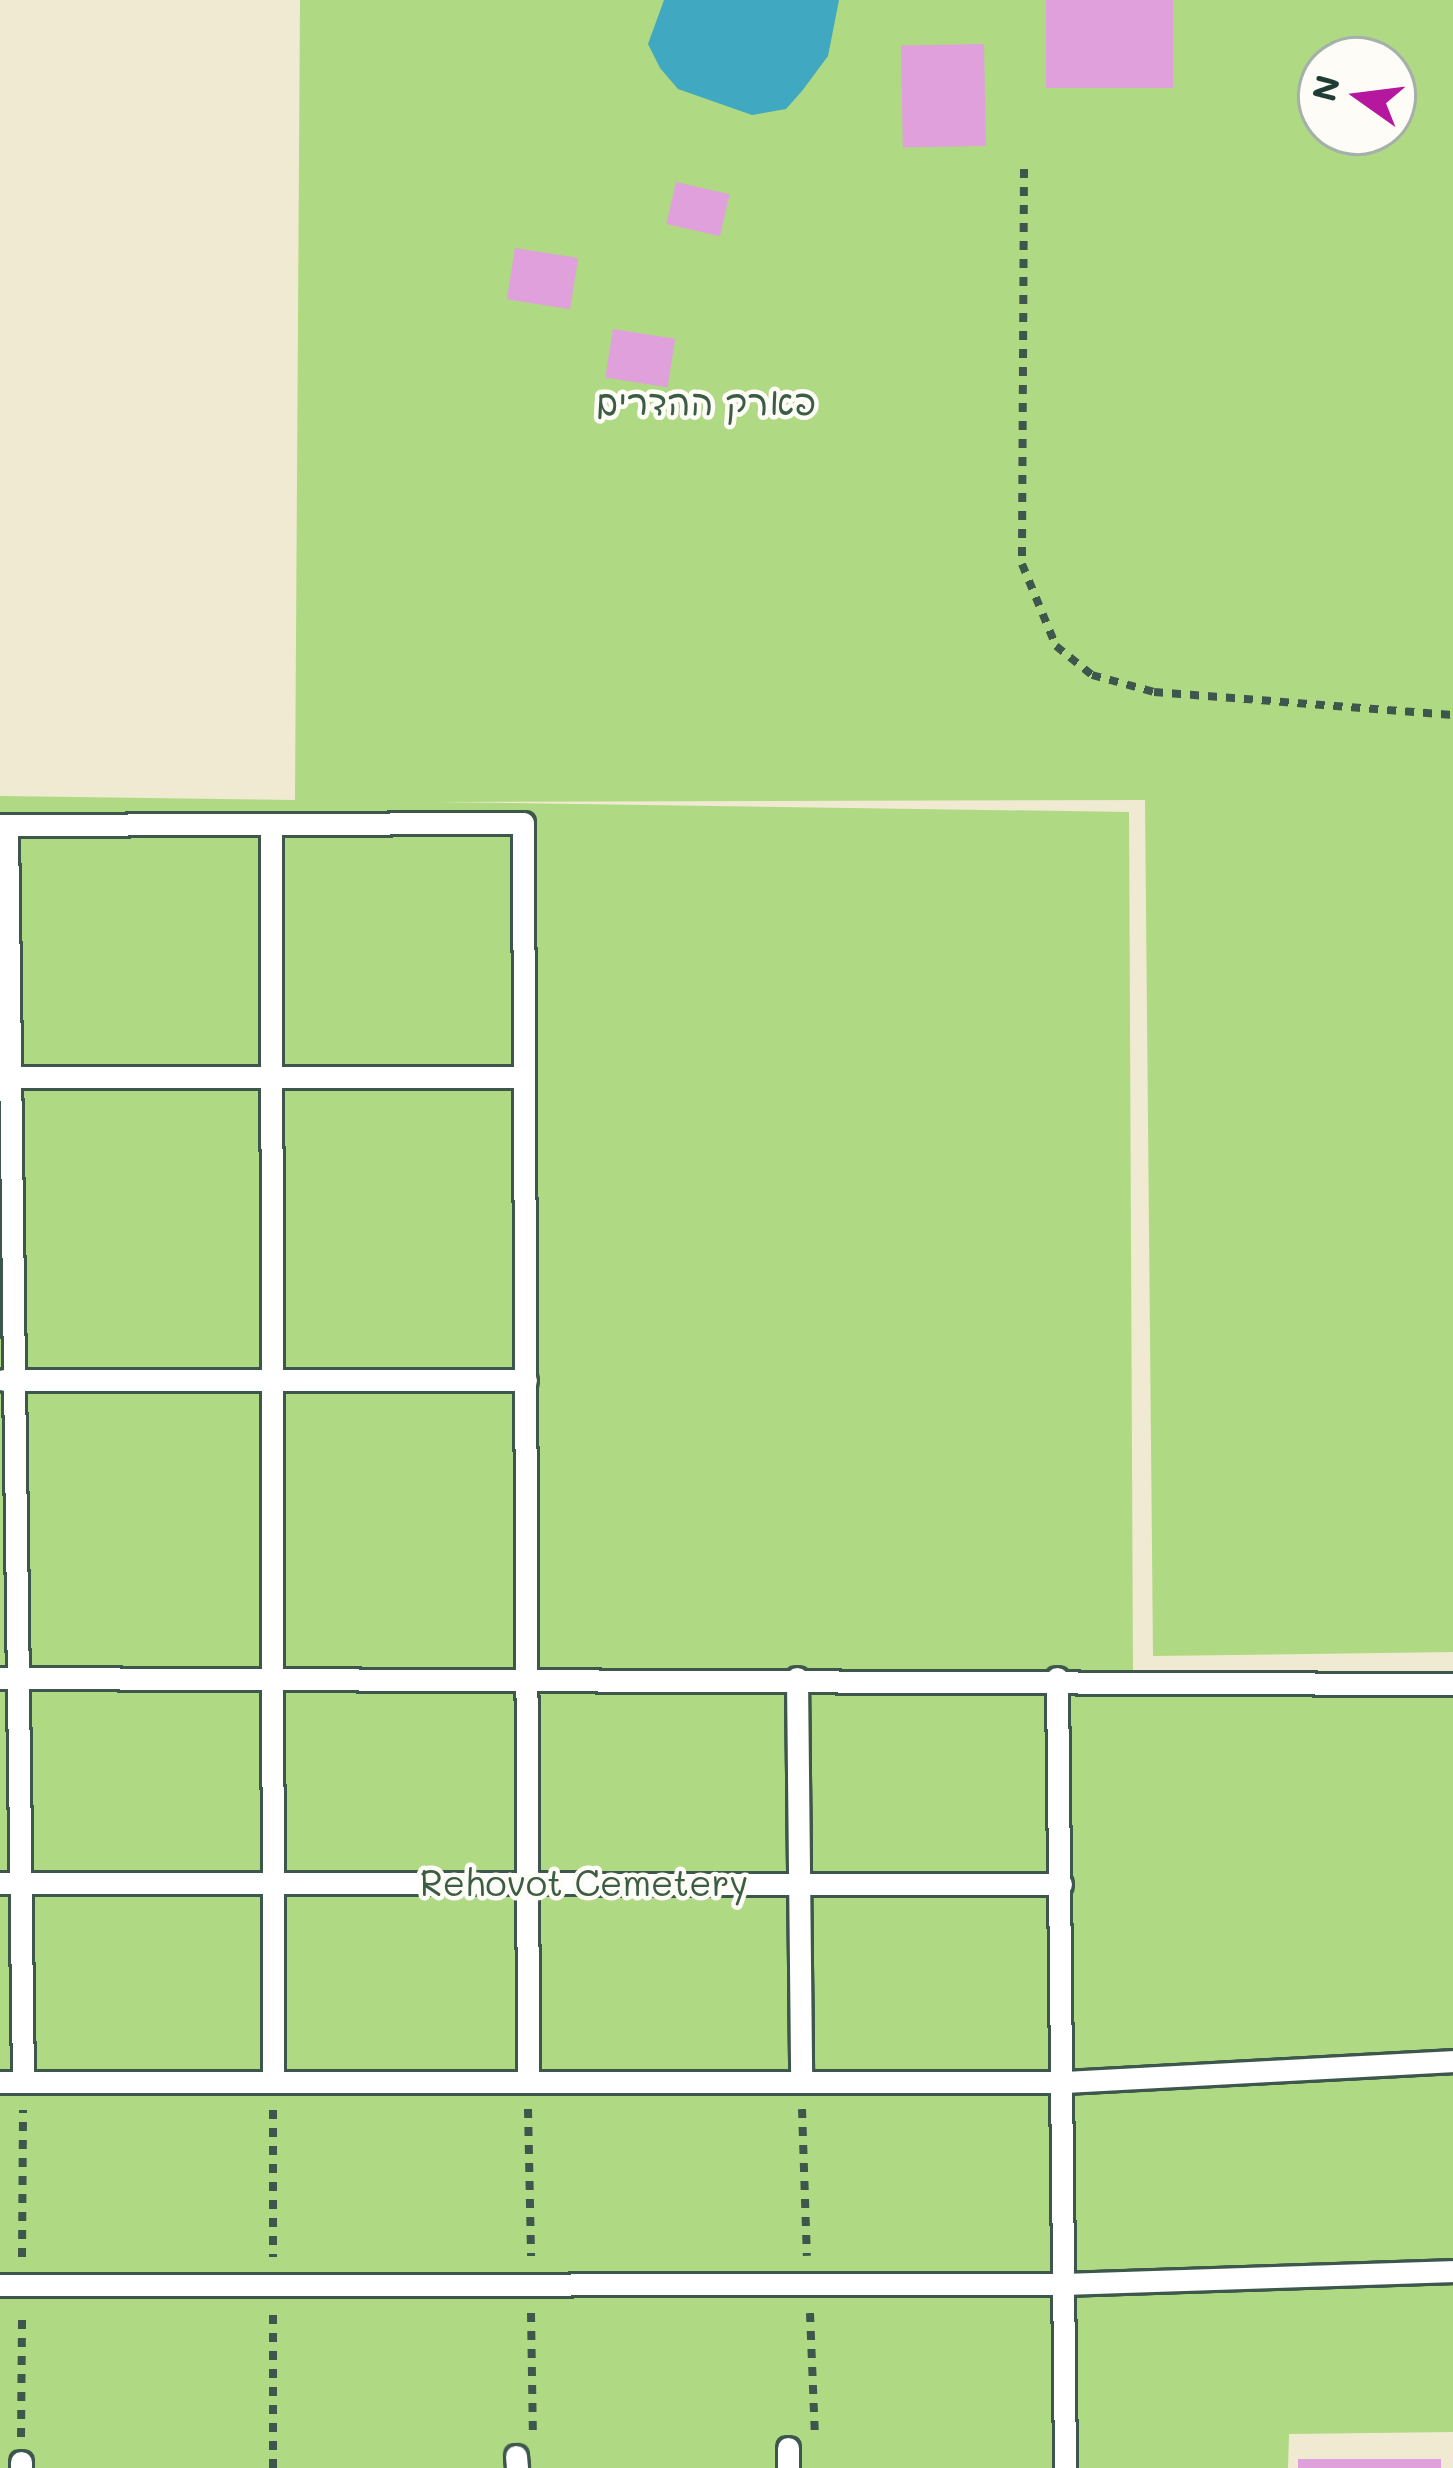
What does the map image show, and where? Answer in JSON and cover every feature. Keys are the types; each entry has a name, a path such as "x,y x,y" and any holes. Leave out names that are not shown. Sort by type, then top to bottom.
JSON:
{"lane":[{"path":"271,824 273,2082"},
{"path":"528,2082 523,824 3,825 12,2082 273,2082 528,2082 1066,2082 1453,2061"},
{"path":"5,1077 524,1077"},
{"path":"7,1380 526,1380"},
{"path":"9,1678 1057,1678 1453,1684"},
{"path":"797,1678 801,2082"},
{"path":"1057,1678 1066,2082 1065,2468"},
{"path":"10,1883 1061,1883"},
{"path":"0,2285 1066,2284 1453,2271"}],"path":[{"path":"1024,169 1022,564 1056,646 1092,675 1154,692 1453,715"}],"green space":[{"name":"Rehovot Cemetery","path":"300,0 1453,0 1453,1652 1153,1656 1145,800 435,802 1129,812 1133,1676 1453,1674 1453,2432 1289,2434 1288,2468 0,2468 0,796 295,800"}],"water":[{"path":"664,0 839,0 828,56 802,91 786,109 752,115 678,89 660,68 648,44"}],"building":[{"path":"1046,0 1173,0 1173,88 1046,88"},
{"path":"984,44 986,146 903,147 901,45"},
{"path":"676,182 730,194 720,236 666,224"},
{"path":"515,248 578,258 570,309 507,299"},
{"path":"613,329 675,339 668,387 605,377"},
{"path":"1298,2459 1441,2459 1441,2468 1298,2468"}],"park label":[{"name":"פארק ההדרים","path":"706,401"}]}
